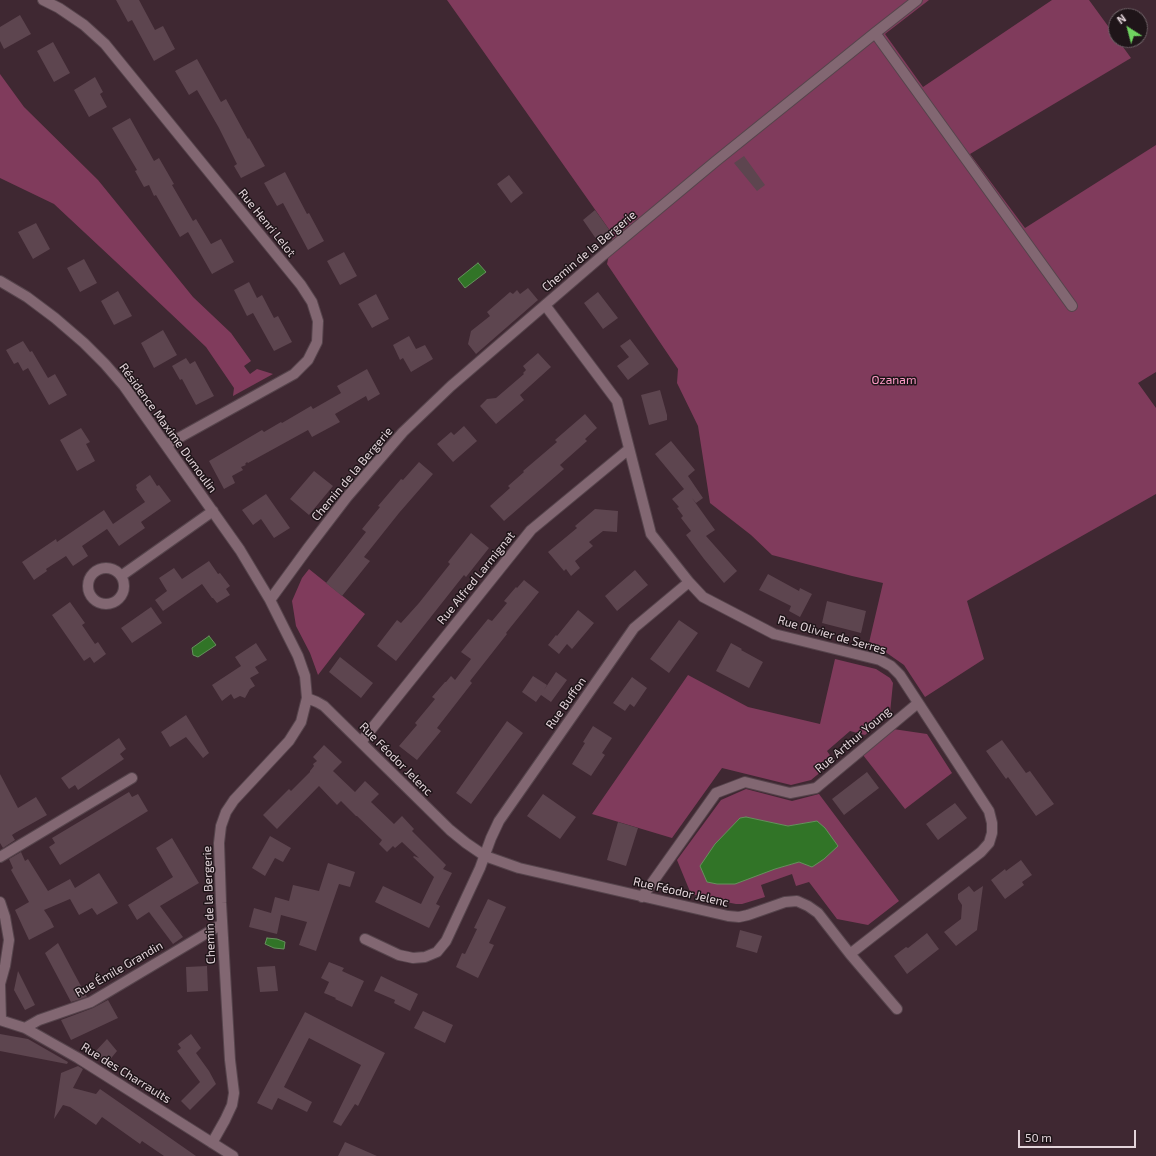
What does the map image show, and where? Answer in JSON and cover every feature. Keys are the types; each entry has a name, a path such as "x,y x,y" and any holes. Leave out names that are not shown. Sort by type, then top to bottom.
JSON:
{"street":[{"name":"Rue Henri Lelot","path":"43,0 59,8 84,25 105,44 301,285 312,302 318,321 316,342 308,360 294,374 166,445"},
{"name":"Chemin de la Bergerie","path":"212,1143 232,1105 234,1093 230,1060 222,924 219,843 221,826 226,812 234,800 289,741 301,722 307,698 305,676 298,656 270,600 348,497 403,432 451,386 716,161 916,0"},
{"path":"875,33 1072,306"},
{"name":"Résidence Maxime Dumoulin","path":"0,281 44,310 84,343 124,386 240,550 270,600"},
{"name":"Rue Olivier de Serres","path":"545,305 617,401 651,534 689,582 703,597 774,634 880,660 891,666 900,675 989,811 992,823 992,834 989,844 981,852 850,954"},
{"name":"Rue Alfred Larmignat","path":"361,742 531,530 629,449"},
{"path":"121,576 213,511"},
{"name":"Rue Buffon","path":"485,856 499,820 634,628 689,582"},
{"name":"Rue Féodor Jelenc","path":"307,698 324,706 450,830 485,856 519,868 728,916 739,917 748,915 785,902 797,902 808,906 818,913 850,954 897,1009"},
{"name":"Rue Arthur Young","path":"642,897 716,793 745,782 790,793 816,788 918,702"},
{"path":"0,857 132,778"},
{"path":"365,939 399,955 413,958 425,957 436,952 446,941 485,856"},
{"path":"0,902 5,917 9,940 5,966 0,984 0,1020"},
{"name":"Rue Émile Grandin","path":"25,1028 39,1020 91,1002 222,924"},
{"name":"Rue des Charraults","path":"0,1020 25,1028 78,1058 233,1156"}],"green space":[{"name":"Ozanam","path":"447,0 929,0 885,34 923,87 1052,0 1089,0 1108,26 1108,48 1124,48 1131,58 970,154 1025,228 1156,145 1156,372 1138,383 1156,408 1156,494 967,601 984,659 925,697 904,665 884,651 868,647 883,583 772,555 751,535 710,503 698,426 677,383 678,369 607,264 613,235"},
{"path":"0,74 24,107 98,180 193,297 231,333 251,361 244,366 250,374 257,369 273,374 233,396 234,388 206,347 130,275 54,204 0,178"},
{"path":"309,569 365,614 318,675 310,653 296,626 292,601 302,578"},
{"path":"835,659 876,669 890,678 893,683 890,713 865,735 850,731 827,751 834,761 811,780 791,785 722,768 672,838 592,814 688,675 748,707 820,724"},
{"path":"893,729 927,734 952,773 905,809 863,755"},
{"path":"746,789 792,801 819,794 899,901 868,925 837,919 809,882 796,886 792,874 761,885 765,897 742,904 691,894 677,860 721,800","holes":["746,817 788,826 817,821 812,866 799,862 775,869 740,818"]}],"shaded area":[{"path":"478,263 486,272 465,288 458,279"},
{"path":"209,636 216,645 198,657 193,655 192,648"},
{"path":"746,817 788,826 817,821 825,828 838,846 824,859 812,867 799,862 735,884 717,884 707,882 700,866 715,844 740,818"},
{"path":"267,938 285,942 284,949 274,948 265,944"}],"building":[{"path":"116,0 139,0 155,30 163,26 175,49 154,61 132,20 128,22"},
{"path":"20,15 31,34 4,49 0,41 0,27"},
{"path":"53,42 70,73 54,82 37,51"},
{"path":"197,59 221,102 226,99 265,166 241,178 234,166 237,164 219,128 197,90 189,95 175,71"},
{"path":"95,77 103,92 100,94 107,107 89,117 74,90"},
{"path":"130,118 154,161 159,158 174,184 172,185 193,221 196,219 211,244 221,239 234,262 212,274 188,232 180,237 156,195 154,196 149,185 144,187 135,171 137,170 112,128"},
{"path":"744,156 765,185 757,191 734,163"},
{"path":"285,172 307,214 309,213 324,241 308,250 283,203 277,206 264,183"},
{"path":"509,175 523,193 511,203 497,184"},
{"path":"595,210 613,235 601,246 583,220"},
{"path":"36,223 50,249 33,259 18,232"},
{"path":"344,252 357,276 340,285 327,261"},
{"path":"84,259 97,283 80,292 67,268"},
{"path":"249,282 257,298 262,295 274,318 278,316 292,342 274,351 253,313 247,316 234,290"},
{"path":"528,288 538,300 476,354 468,344 471,331 490,316 487,312 510,292 513,294 517,290 520,294"},
{"path":"118,291 132,316 114,325 101,301"},
{"path":"598,292 618,318 603,329 584,303"},
{"path":"376,294 389,319 372,328 358,304"},
{"path":"163,330 177,355 154,368 141,343"},
{"path":"409,336 416,349 425,345 433,359 411,372 403,358 400,360 393,345"},
{"path":"630,339 649,364 628,380 617,366 629,357 620,346"},
{"path":"23,341 30,352 32,351 48,378 55,374 67,395 49,405 28,368 23,371 18,362 14,364 6,350"},
{"path":"538,353 551,367 520,395 524,400 496,424 480,406 487,399 496,398 524,374 523,373 526,370 523,366"},
{"path":"186,358 190,364 195,361 214,396 196,405 182,379 180,380 172,366"},
{"path":"367,369 380,394 368,401 366,396 335,414 340,422 312,437 308,430 248,463 247,462 245,464 246,465 241,467 243,470 232,476 235,483 224,489 209,461 262,430 264,432 311,406 313,409 341,393 337,386"},
{"path":"660,390 667,420 649,425 641,395"},
{"path":"585,414 597,428 585,439 587,441 560,465 564,469 504,521 490,506 510,488 508,486 524,472 523,471 557,442 555,440"},
{"path":"464,426 477,441 453,462 437,444 451,432 454,435"},
{"path":"81,428 90,442 86,444 95,461 77,471 60,440"},
{"path":"671,441 695,470 688,476 703,498 696,503 692,498 715,530 706,536 737,571 724,583 686,535 691,531 681,518 683,516 677,508 679,507 672,499 684,489 655,454"},
{"path":"419,462 433,474 399,513 364,557 370,561 342,596 326,583 366,532 362,529 380,507 378,506 401,479 403,480"},
{"path":"314,471 333,486 309,515 290,499"},
{"path":"150,475 157,486 159,485 171,501 141,522 145,528 119,546 107,529 82,546 88,556 73,566 66,556 46,569 47,571 34,580 22,562 56,539 57,542 104,510 113,524 145,502 136,489 136,485"},
{"path":"266,494 290,528 274,538 261,519 253,525 242,510"},
{"path":"595,509 618,511 617,532 603,531 589,542 593,546 575,561 580,568 571,576 566,569 564,571 548,552 577,528 575,526"},
{"path":"471,533 489,548 466,577 464,575 396,661 377,646 397,620 401,623 419,603 450,564 448,562"},
{"path":"209,561 218,574 220,573 230,586 226,589 230,595 217,603 202,584 163,611 155,600 167,591 159,578 174,568 182,579"},
{"path":"635,570 648,585 617,611 605,596"},
{"path":"768,574 799,591 800,588 812,594 800,617 789,611 791,606 759,590"},
{"path":"524,580 539,592 470,681 472,683 437,728 441,731 417,760 399,746 417,725 415,723 435,699 432,697 451,676 455,680 471,659 461,652 488,619 492,621 507,603 504,601"},
{"path":"827,601 866,611 861,633 822,623"},
{"path":"70,602 85,623 82,625 95,644 98,642 106,654 94,663 90,657 84,661 52,615"},
{"path":"151,607 162,623 132,643 121,628"},
{"path":"578,610 594,623 572,649 567,644 559,654 548,645"},
{"path":"679,620 698,633 669,673 650,659"},
{"path":"256,643 267,660 255,667 259,673 250,678 255,686 250,689 245,698 240,696 234,699 231,694 222,701 212,685 241,666 235,657"},
{"path":"731,643 763,662 749,688 716,671"},
{"path":"340,657 373,683 361,698 329,672"},
{"path":"556,672 567,680 551,702 541,695 536,702 522,692 533,676 547,685 544,690"},
{"path":"632,677 647,688 634,707 630,704 625,711 613,703"},
{"path":"186,715 209,753 203,758 186,737 170,747 161,732"},
{"path":"507,721 523,733 471,804 456,793"},
{"path":"593,726 612,738 602,753 605,755 591,776 572,764 585,743 583,742"},
{"path":"119,738 126,749 120,754 124,759 78,790 75,785 69,789 61,778"},
{"path":"1002,740 1026,773 1030,771 1054,804 1036,816 1008,777 1006,779 986,751"},
{"path":"324,745 342,762 333,771 355,792 365,781 379,794 371,802 394,824 402,816 414,829 412,831 446,865 443,869 452,873 436,904 440,906 429,928 375,902 383,886 421,904 434,877 413,857 419,858 402,842 395,848 393,846 387,852 379,844 382,840 341,801 337,805 319,786 277,829 263,815 289,789 291,791 310,772 314,766 313,764 317,761 313,757"},
{"path":"867,772 879,788 844,815 832,799"},
{"path":"0,774 18,808 36,797 47,815 12,835 15,840 3,848 0,843"},
{"path":"129,792 132,797 138,794 148,811 60,865 49,847 55,843 52,838"},
{"path":"543,794 576,817 560,839 527,816"},
{"path":"955,803 967,818 938,840 926,824"},
{"path":"618,822 638,828 626,866 607,860"},
{"path":"270,836 291,848 283,862 275,858 265,876 252,868"},
{"path":"172,838 199,883 160,906 183,937 173,944 149,912 137,920 128,905 173,877 156,848"},
{"path":"21,852 25,861 28,859 48,891 70,879 75,888 99,873 118,903 97,915 92,908 79,915 70,899 44,910 54,927 29,940 15,910 29,902 11,870 13,868 9,859"},
{"path":"1021,860 1032,875 1022,882 1024,885 1005,899 991,880 1005,869 1006,871"},
{"path":"328,863 355,872 350,887 339,884 316,951 299,945 307,922 281,915 277,934 249,927 254,908 271,913 275,897 289,901 293,885 319,891"},
{"path":"969,886 974,892 983,886 977,930 956,946 944,932 961,919 962,905 958,899 958,894"},
{"path":"488,899 506,907 489,943 494,945 478,978 456,967 462,953 465,954 477,929 474,928"},
{"path":"740,930 762,936 757,953 736,947"},
{"path":"927,933 939,949 907,974 894,956 906,947 908,948"},
{"path":"58,943 87,997 71,1002 45,953"},
{"path":"329,962 344,968 342,971 364,981 352,1007 324,993 329,982 321,978"},
{"path":"207,966 208,991 187,992 186,967"},
{"path":"275,966 278,991 260,992 257,967"},
{"path":"18,971 35,1005 25,1010 14,990"},
{"path":"381,976 418,994 410,1011 394,1003 395,1000 374,991"},
{"path":"108,1000 118,1018 71,1040 61,1020 93,1008"},
{"path":"423,1011 453,1025 445,1043 414,1028"},
{"path":"305,1012 385,1053 358,1106 355,1104 341,1126 333,1122 361,1065 309,1038 284,1087 312,1102 307,1112 278,1098 272,1110 257,1103"},
{"path":"0,1034 28,1039 68,1062 67,1064 0,1051"},
{"path":"191,1034 201,1048 196,1053 216,1084 190,1110 181,1101 200,1082 177,1051 181,1048 178,1044"},
{"path":"107,1039 117,1051 108,1062 93,1054"},
{"path":"78,1066 83,1069 73,1088 96,1094 100,1089 196,1156 164,1156 142,1141 140,1144 102,1117 96,1125 70,1107 63,1105 54,1119 61,1073"},
{"path":"345,1142 377,1156 338,1156"}]}
